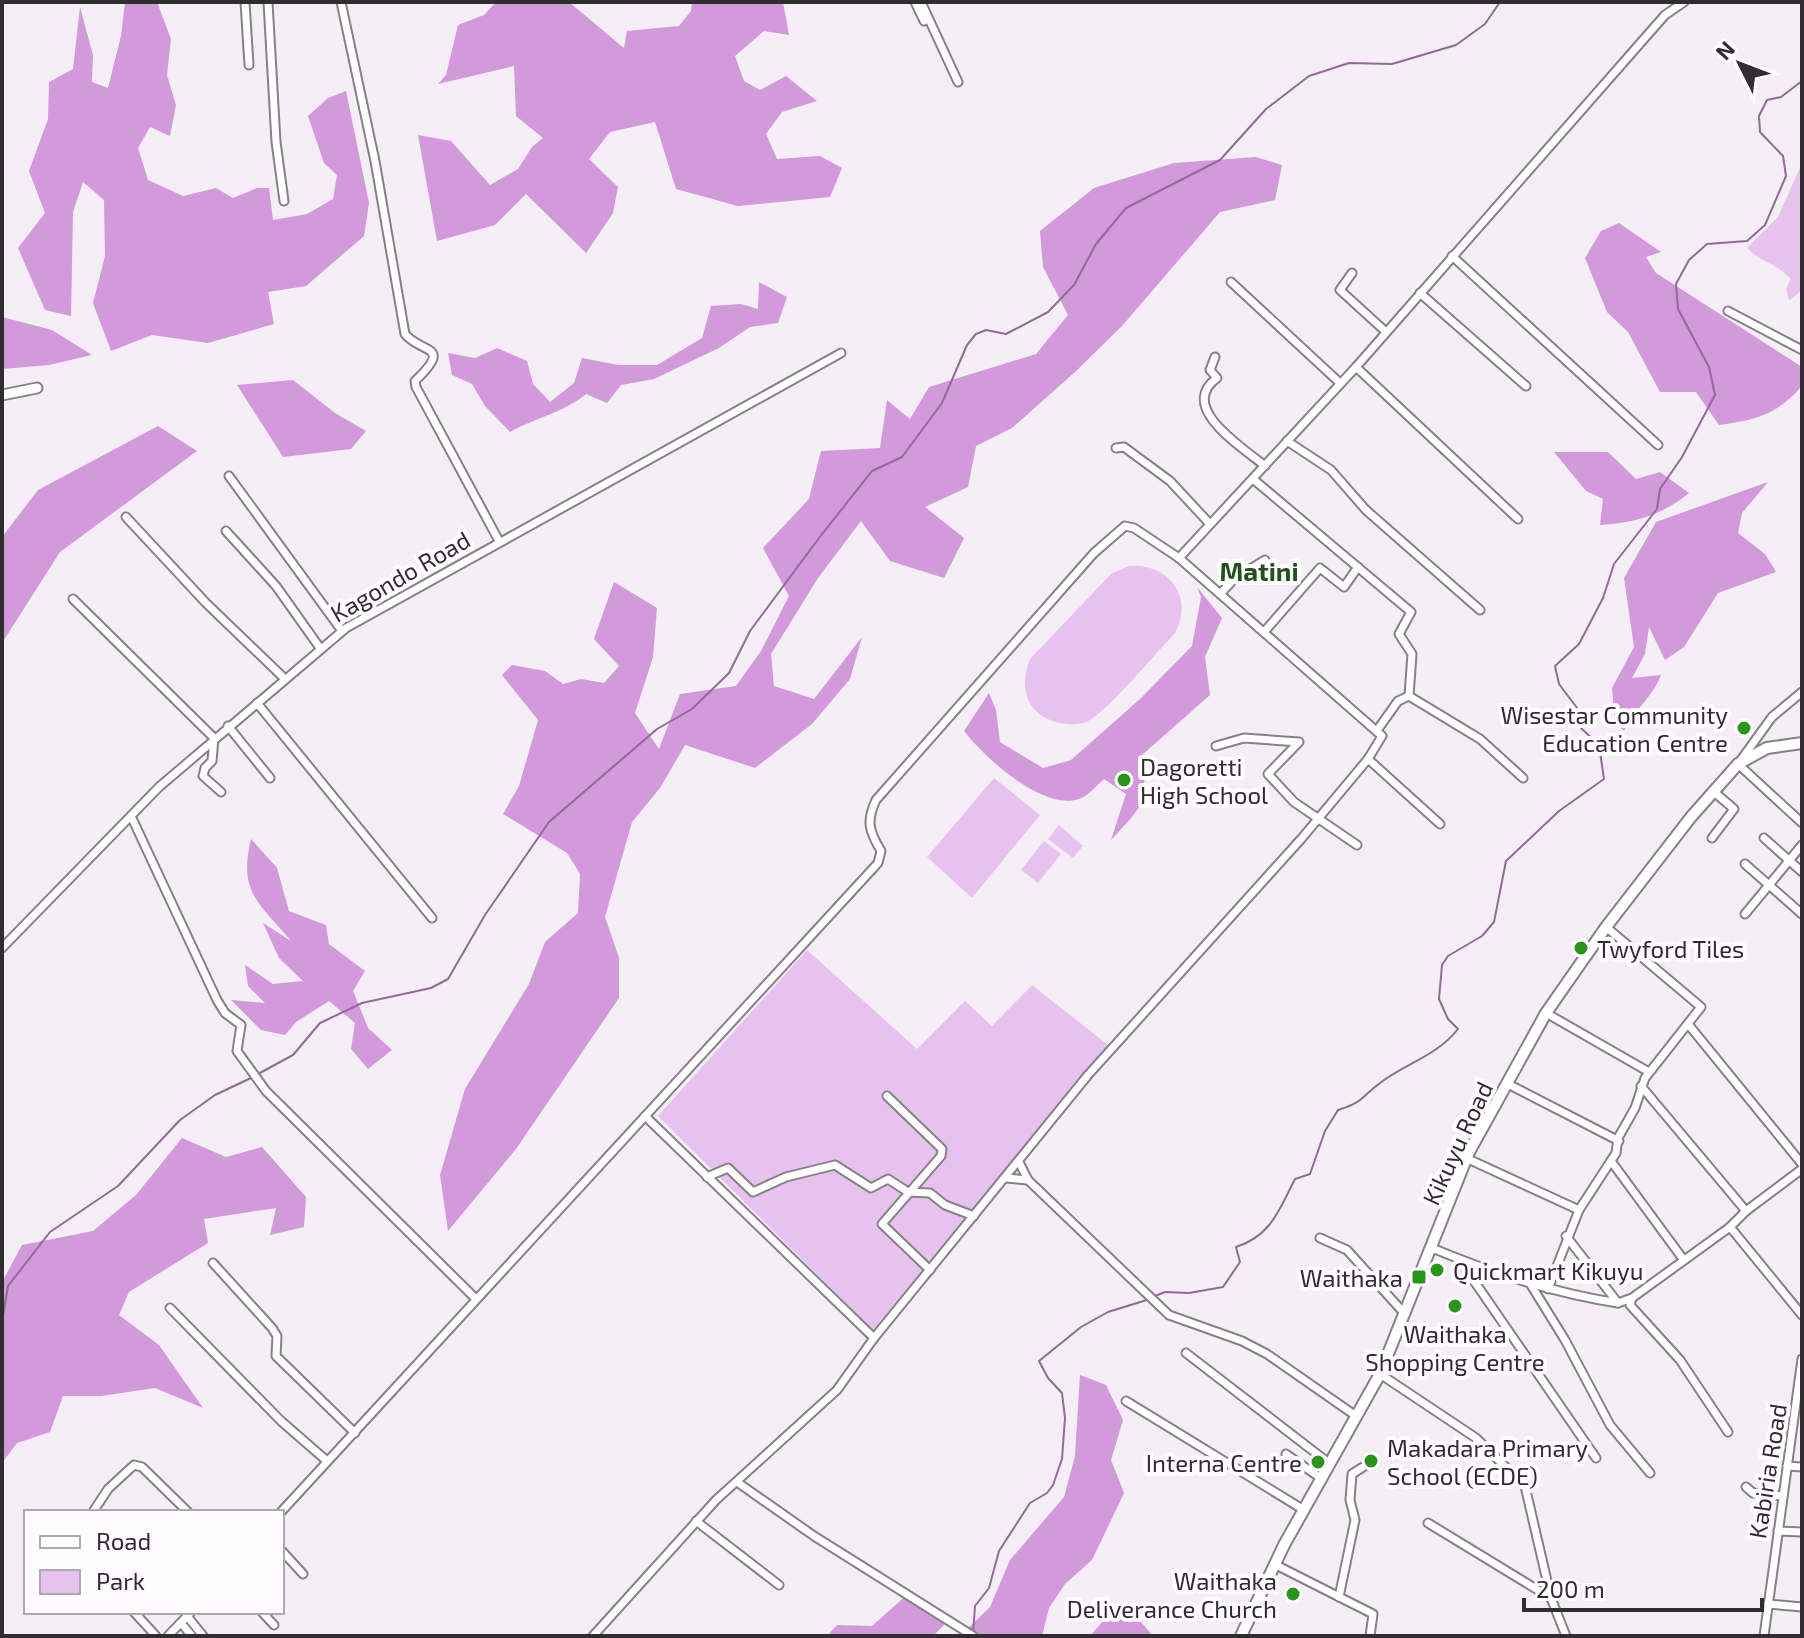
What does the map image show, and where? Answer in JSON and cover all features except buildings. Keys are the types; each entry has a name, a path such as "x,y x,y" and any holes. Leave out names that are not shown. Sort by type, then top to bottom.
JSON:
{"main road":[{"name":"Kikuyu Road","path":"1241,1636 1274,1564 1380,1374 1466,1158 1546,1013 1606,927 1713,791 1738,764 1767,748 1802,743"}],"street":[{"path":"245,2 249,65"},
{"path":"268,2 276,142 284,201"},
{"path":"341,2 369,130 405,334 427,347 433,360 432,367 415,381 416,387 499,541"},
{"path":"918,2 924,21"},
{"path":"918,2 958,82"},
{"path":"1179,558 1356,367 1665,15 1684,2"},
{"path":"1452,256 1658,445"},
{"path":"1352,273 1340,290 1386,332"},
{"path":"1231,282 1340,383"},
{"path":"1420,293 1526,386"},
{"path":"1728,311 1802,350"},
{"name":"Kagondo Road","path":"2,948 131,816 214,738 342,631 841,353"},
{"path":"1215,357 1210,370 1217,378 1207,385 1202,400 1204,407 1213,421 1265,466"},
{"path":"1356,367 1518,519"},
{"path":"2,395 37,388"},
{"path":"1287,441 1331,470 1366,510 1480,610"},
{"path":"1116,448 1124,447 1170,481 1210,524"},
{"path":"229,476 342,631"},
{"path":"1253,479 1411,612 1399,634 1412,654 1409,696"},
{"path":"126,517 206,603 285,679"},
{"path":"283,1510 878,863 881,851 869,827 868,816 876,800 1102,545 1119,529 1134,528 1179,558 1378,729 1382,736 1368,759 1318,819 1088,1075 874,1338 837,1390 696,1521 593,1636"},
{"path":"226,531 276,586 320,648"},
{"path":"1220,594 1234,579 1265,560"},
{"path":"1264,632 1320,568 1344,587 1358,567"},
{"path":"73,599 214,738 212,761 205,768 203,776 221,792"},
{"path":"1802,692 1772,717 1738,764 1802,823"},
{"path":"1378,729 1398,701 1409,696"},
{"path":"1409,696 1480,739 1523,778"},
{"path":"257,703 432,918"},
{"path":"228,726 270,778"},
{"path":"1216,746 1244,738 1299,742 1268,774 1294,802 1357,845"},
{"path":"1368,759 1440,824"},
{"path":"1712,838 1734,811 1713,791"},
{"path":"131,816 217,1000 225,1013 241,1025 237,1051 266,1091 476,1299"},
{"path":"1764,838 1802,872"},
{"path":"1745,914 1802,845"},
{"path":"1745,864 1802,914"},
{"path":"1548,1289 1566,1236 1612,1159 1641,1086 1701,1007 1700,1003 1606,927"},
{"path":"1546,1013 1649,1072"},
{"path":"1432,1248 1461,1262 1531,1285 1618,1303 1632,1298 1730,1227 1746,1211 1799,1178 1802,1167 1688,1024"},
{"path":"1506,1083 1619,1141"},
{"path":"1641,1086 1746,1211"},
{"path":"887,1096 942,1149 941,1156 882,1224 930,1270"},
{"path":"645,1116 874,1338"},
{"path":"1466,1158 1579,1210"},
{"path":"1612,1159 1610,1162 1683,1259"},
{"path":"1019,1162 1028,1180 1169,1315 1242,1341 1267,1354 1356,1416"},
{"path":"707,1177 728,1168 753,1192 786,1177 835,1165 871,1188 888,1179 908,1192 930,1193 945,1205 974,1216"},
{"path":"1006,1178 1028,1180"},
{"path":"1730,1227 1802,1315"},
{"path":"1566,1236 1618,1303"},
{"path":"1320,1238 1347,1250 1404,1313"},
{"path":"1461,1262 1596,1458"},
{"path":"213,1263 272,1328 277,1336 276,1356 355,1433"},
{"path":"1531,1285 1565,1340 1610,1425 1650,1473"},
{"path":"1632,1298 1630,1305 1680,1360 1728,1432"},
{"path":"170,1308 281,1421 327,1461"},
{"path":"1186,1353 1330,1464"},
{"name":"Kabiria Road","path":"1764,1636 1787,1466 1801,1392 1802,1359"},
{"path":"1380,1374 1476,1438 1525,1486 1551,1598 1566,1636"},
{"path":"1126,1401 1304,1510"},
{"path":"1286,1454 1322,1479"},
{"path":"94,1510 108,1489 134,1465 142,1467 186,1510"},
{"path":"1787,1466 1802,1467"},
{"path":"1339,1597 1355,1520 1350,1500 1352,1474 1363,1467"},
{"path":"737,1482 814,1536 973,1636"},
{"path":"1746,1487 1753,1493 1783,1496"},
{"path":"696,1521 779,1585"},
{"path":"1428,1523 1551,1598"},
{"path":"1778,1531 1802,1532"},
{"path":"284,1553 303,1574"},
{"path":"1274,1564 1373,1614 1370,1636"},
{"path":"1768,1604 1802,1607"},
{"path":"136,1614 156,1636"},
{"path":"264,1614 274,1625"},
{"path":"168,1636 186,1617"},
{"path":"186,1617 192,1636"},
{"path":"186,1617 203,1636"}],"green space":[{"path":"1802,163 1802,290 1789,301 1786,288 1791,279 1747,248 1778,217"},
{"path":"1129,566 1155,570 1174,585 1182,607 1175,633 1096,716 1075,724 1047,719 1031,705 1026,693 1025,679 1030,659 1111,574"},
{"path":"994,778 1040,815 972,898 927,857"},
{"path":"1059,825 1083,846 1073,858 1048,839"},
{"path":"1044,841 1061,854 1038,883 1021,870"},
{"path":"807,950 917,1049 965,1001 992,1026 1032,985 1108,1045 873,1330 658,1116"}],"shaded area":[{"path":"125,2 157,2 171,39 167,75 176,105 170,136 150,127 138,148 148,180 183,196 216,188 233,198 257,188 269,188 273,220 307,214 333,199 337,175 324,163 308,116 328,98 346,91 369,203 364,236 306,286 268,292 274,324 208,343 152,335 111,351 93,303 105,256 104,200 83,182 73,212 71,316 45,310 18,248 45,213 29,171 48,119 49,82 73,69 80,7 93,55 92,82 108,88 121,36"},
{"path":"496,2 569,2 624,48 627,31 679,26 691,11 692,2 783,2 789,35 764,31 735,56 744,81 760,90 786,76 817,101 782,112 766,134 777,159 820,156 842,168 830,197 738,206 676,189 655,122 610,132 589,159 618,187 613,213 586,253 526,194 495,225 437,241 418,135 451,141 490,185 518,169 532,147 543,138 516,116 514,66 438,84 446,75 458,25 484,15"},
{"path":"1256,157 1282,165 1275,200 1220,212 1122,326 1075,372 1012,428 976,446 968,487 925,507 964,538 944,578 890,561 861,521 818,578 771,654 774,686 814,699 862,637 850,679 812,724 755,768 685,745 660,788 632,822 605,917 619,958 619,998 516,1149 448,1231 440,1175 465,1089 529,984 545,942 578,913 580,874 567,853 503,814 519,786 538,720 502,675 512,665 545,671 563,684 581,679 604,683 619,666 594,639 614,582 657,608 653,657 635,713 659,749 680,694 736,686 761,651 789,596 763,548 809,499 821,451 880,448 887,400 910,419 929,387 1036,354 1068,315 1043,267 1040,231 1094,188 1174,163"},
{"path":"1619,223 1661,252 1646,257 1656,273 1802,367 1802,386 1793,396 1765,414 1719,425 1696,392 1660,392 1628,332 1607,312 1585,258 1601,231"},
{"path":"759,282 787,297 778,323 750,327 719,348 654,379 621,385 607,403 586,394 569,406 510,432 485,406 472,384 452,375 448,353 475,358 497,348 527,361 533,384 550,402 574,383 582,358 618,365 657,365 702,338 711,306 741,304 758,309"},
{"path":"2,317 52,330 92,355 49,365 2,369"},
{"path":"293,380 335,413 366,431 351,449 283,457 237,385"},
{"path":"158,426 197,451 60,552 2,643 2,537 38,490"},
{"path":"1554,452 1608,452 1636,479 1660,472 1689,493 1669,507 1648,516 1600,525 1603,499 1586,491"},
{"path":"1768,482 1742,513 1738,533 1765,554 1776,572 1718,593 1684,647 1665,660 1649,627 1645,654 1632,678 1661,675 1624,731 1615,722 1612,688 1634,647 1624,578 1656,522"},
{"path":"1197,587 1222,618 1205,657 1210,695 1142,755 1144,794 1131,819 1111,840 1126,794 1104,779 1079,799 1065,801 1049,797 1032,790 1000,768 964,731 989,693 996,710 1000,742 1043,768 1071,760 1140,699 1192,646 1201,597"},
{"path":"251,839 277,868 289,911 326,925 329,944 365,971 353,991 368,1028 392,1050 368,1069 351,1049 355,1023 329,1001 296,1022 285,1035 261,1030 231,1000 265,1003 248,986 245,965 273,984 303,981 279,958 263,923 291,941 254,896 247,872"},
{"path":"182,1138 226,1157 262,1147 306,1197 304,1227 270,1235 276,1208 204,1219 208,1243 129,1292 119,1315 159,1345 203,1408 155,1388 101,1396 63,1396 50,1432 17,1443 2,1463 2,1282 22,1245 93,1231 136,1195"},
{"path":"1080,1375 1106,1385 1123,1420 1111,1460 1124,1493 1092,1560 1065,1584 1049,1608 1042,1636 960,1636 990,1607 1010,1560 1064,1497 1075,1456"},
{"path":"910,1592 948,1621 933,1636 827,1636 837,1625 872,1626"},
{"path":"1136,1616 1153,1636 1090,1636 1103,1621"}],"waterway":[{"path":"258,1074 293,1055 320,1023 362,1003 431,988 448,979 485,915 549,822 657,729 692,709 729,673 750,631 819,538 872,471 902,457 942,403 967,345 976,334 986,330 1006,334 1048,312 1074,285 1096,244 1126,208 1220,160 1266,109 1309,76 1349,63 1392,64 1456,45 1485,24 1500,2"},
{"path":"1155,1296 1165,1292 1189,1293 1223,1287 1240,1262 1236,1247 1266,1229 1295,1179 1310,1174 1325,1131 1338,1110 1357,1102 1390,1076 1431,1053 1458,1029 1448,1019 1439,999 1442,965 1448,956 1482,936 1494,922 1506,861 1559,811 1604,779 1599,745 1581,728 1583,716 1559,684 1555,666 1579,644 1603,598 1614,564 1657,509 1660,489 1682,457 1715,395 1709,367 1678,309 1676,284 1689,260 1707,244 1747,241 1765,225 1786,176 1783,156 1760,132 1759,116 1767,100 1781,97 1802,81"},
{"path":"2,1321 8,1286 50,1232 118,1186 180,1120 215,1095 253,1077"},
{"path":"973,1635 975,1606 989,1588 999,1551 1030,1503 1047,1493 1053,1485 1062,1459 1065,1418 1062,1393 1048,1378 1039,1361 1081,1327 1108,1312 1150,1299"}],"place":[{"name":"Wisestar Community Education Centre","path":"1744,728"},
{"name":"Dagoretti High School","path":"1124,780"},
{"name":"Twyford Tiles","path":"1581,948"},
{"name":"Quickmart Kikuyu","path":"1437,1270"},
{"name":"Waithaka","path":"1419,1277"},
{"name":"Waithaka Shopping Centre","path":"1455,1306"},
{"name":"Makadara Primary School (ECDE)","path":"1371,1461"},
{"name":"Interna Centre","path":"1318,1462"},
{"name":"Waithaka Deliverance Church","path":"1293,1594"}],"district":[{"name":"Matini","path":"1259,570"}]}
